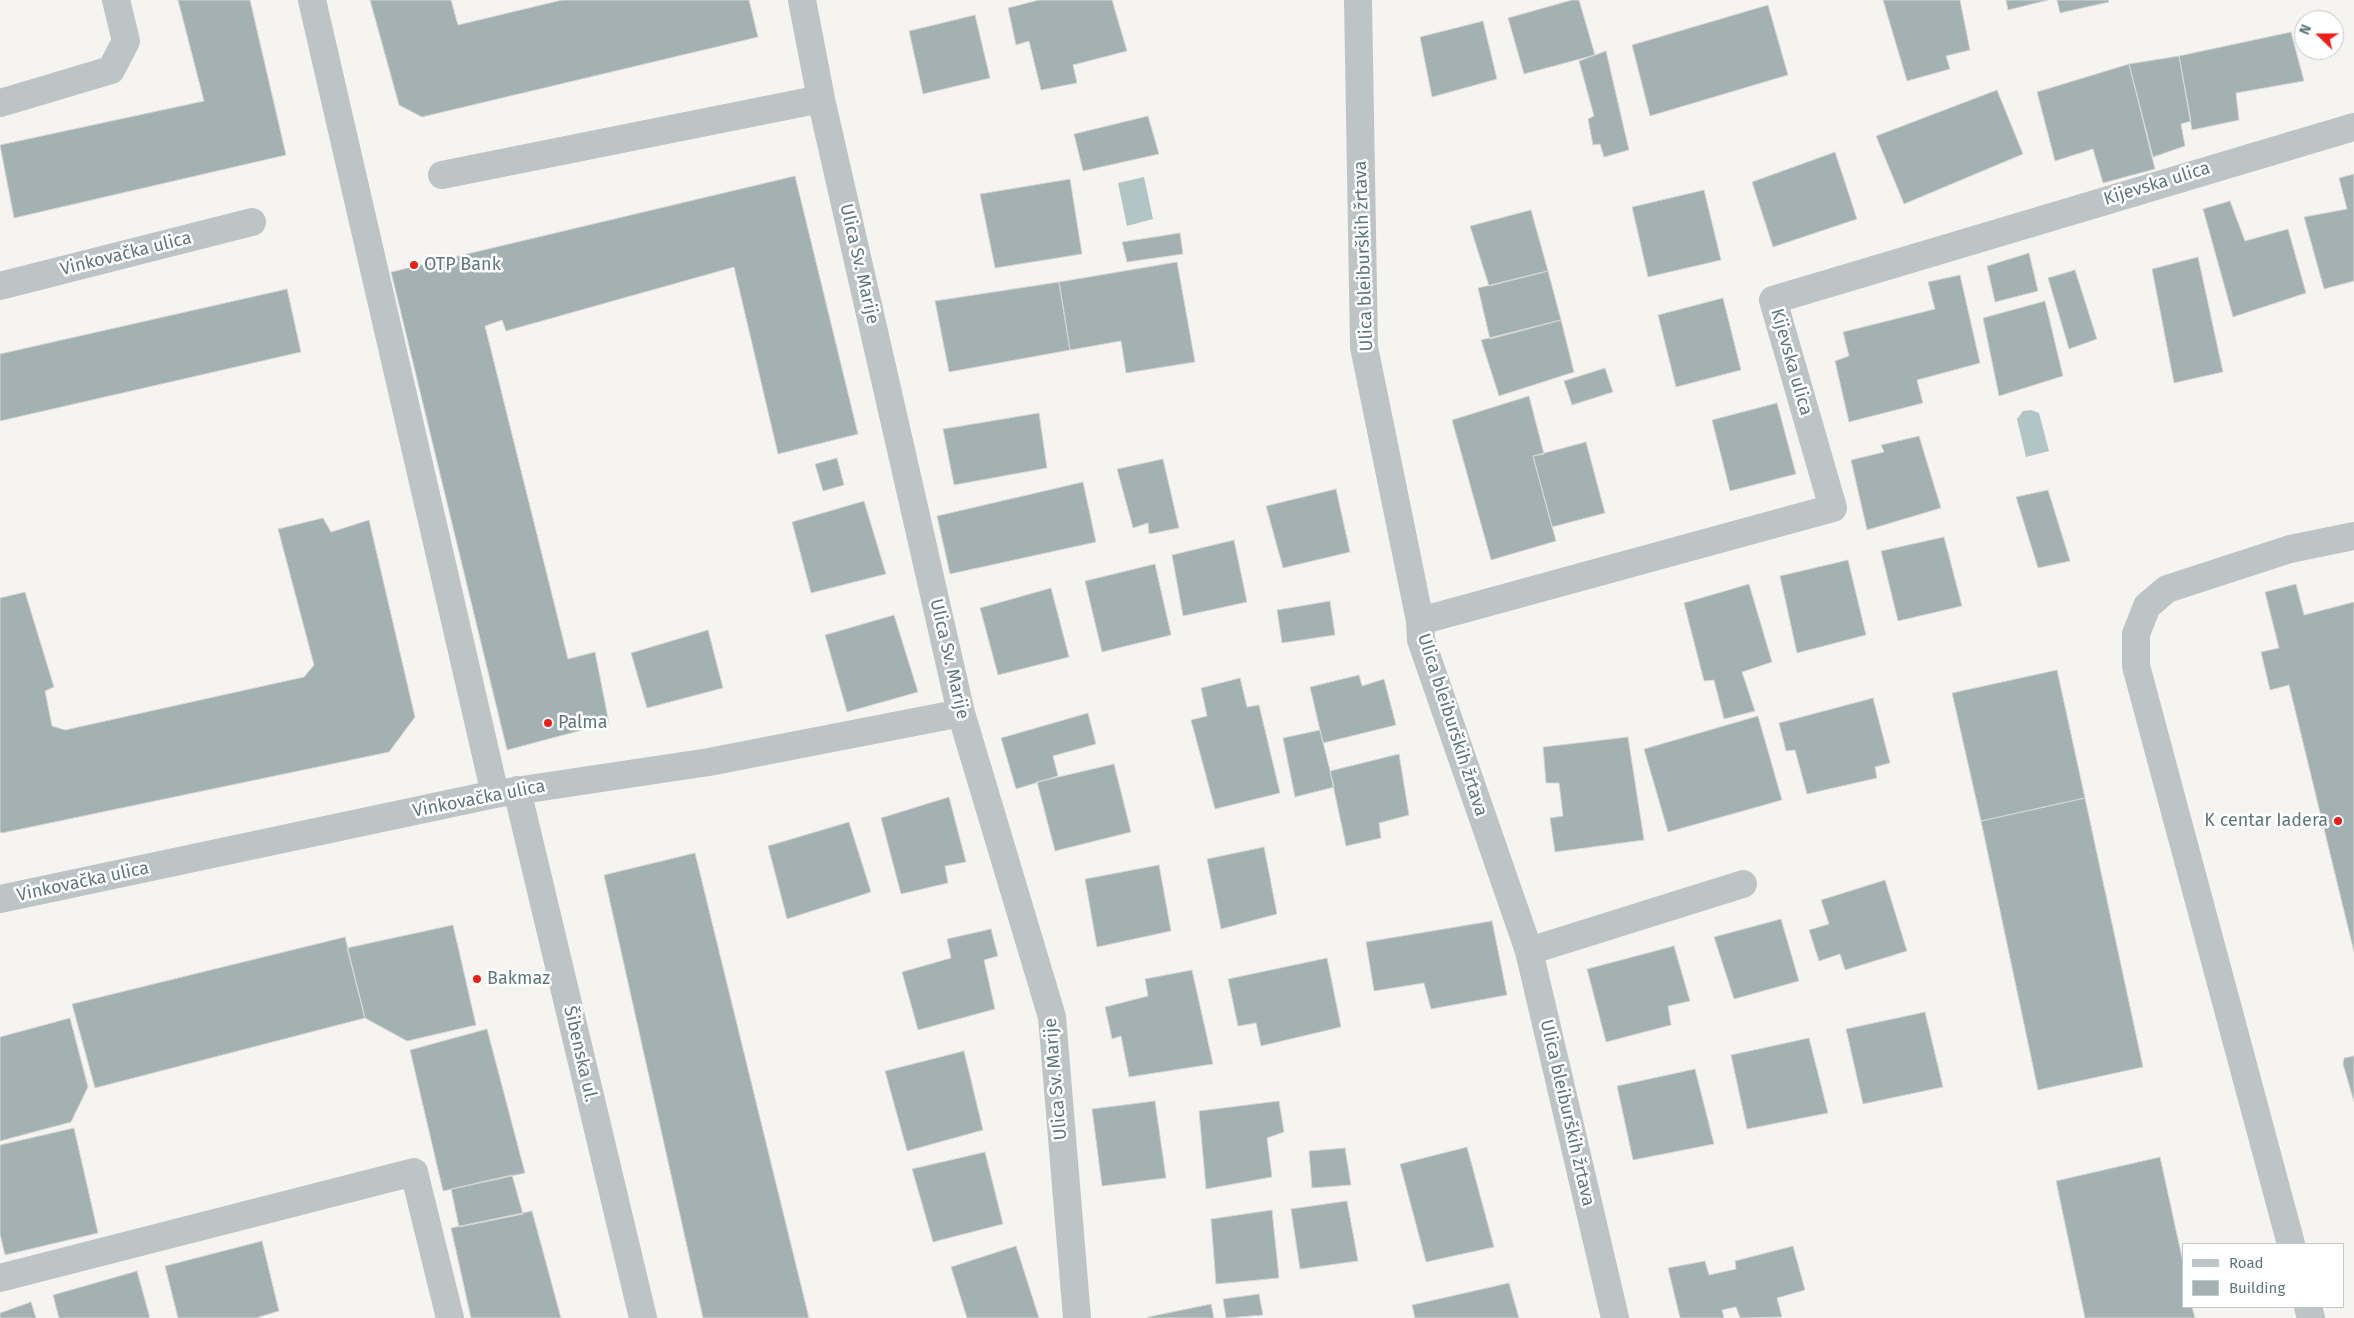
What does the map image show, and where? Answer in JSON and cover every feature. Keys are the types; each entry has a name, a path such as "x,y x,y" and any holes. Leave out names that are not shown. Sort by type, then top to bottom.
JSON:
{"street":[{"path":"0,103 111,70 126,41 116,0"},
{"name":"Šibenska ul.","path":"312,0 506,792 643,1318"},
{"name":"Ulica Sv. Marije","path":"802,0 821,99 961,713 1052,1017 1077,1318"},
{"name":"Ulica bleiburških žrtava","path":"1358,0 1364,347 1420,621 1421,640 1528,951 1616,1318"},
{"path":"442,175 821,99"},
{"name":"Kijevska ulica","path":"1420,621 1833,508 1773,300 2354,127"},
{"name":"Vinkovačka ulica","path":"0,286 252,222"},
{"path":"2291,1243 2136,666 2136,634 2146,606 2167,589 2290,550 2354,536"},
{"name":"Vinkovačka ulica","path":"0,900 506,792 709,762 961,713"},
{"path":"1528,951 1743,884"},
{"path":"0,1278 414,1172 450,1318"}],"shaded area":[{"path":"1144,177 1153,219 1127,226 1118,183"},
{"path":"2031,410 2039,413 2049,451 2026,457 2017,419 2023,411"}],"building":[{"path":"178,0 250,0 286,155 14,218 0,145 204,101"},
{"path":"370,0 451,0 458,25 562,0 749,0 758,37 422,117 399,105"},
{"path":"1039,0 1112,0 1127,51 1073,65 1077,83 1041,90 1029,41 1016,45 1008,8"},
{"path":"1572,0 1579,0 1595,55 1524,74 1508,18"},
{"path":"1883,0 1960,0 1970,50 1946,56 1950,69 1907,81"},
{"path":"2006,0 2048,0 2008,10"},
{"path":"2057,0 2108,0 2109,2 2060,13"},
{"path":"1768,5 1788,75 1650,116 1632,45"},
{"path":"975,15 990,78 923,94 909,31"},
{"path":"1483,21 1497,79 1432,97 1420,37"},
{"path":"2291,32 2294,43 2294,60 2298,60 2304,81 2236,93 2239,120 2192,130 2179,56"},
{"path":"1606,51 1629,150 1604,157 1600,144 1593,145 1588,119 1594,116 1579,61"},
{"path":"2179,56 2191,121 2181,124 2185,146 2153,157 2129,64"},
{"path":"2129,64 2155,169 2103,183 2093,149 2055,161 2037,92"},
{"path":"1997,90 2023,154 1904,204 1876,136"},
{"path":"1148,116 1159,154 1083,171 1074,134"},
{"path":"1835,152 1857,219 1773,247 1752,182"},
{"path":"2354,174 2354,281 2324,289 2304,217 2347,209 2339,178"},
{"path":"795,176 858,434 778,454 734,267 506,331 502,320 485,326 568,659 595,652 609,723 507,750 391,272"},
{"path":"1070,179 1082,254 995,268 980,194"},
{"path":"1704,190 1721,260 1648,277 1632,207"},
{"path":"2230,201 2245,241 2288,229 2306,293 2233,317 2203,209"},
{"path":"1531,210 1548,271 1489,286 1470,226"},
{"path":"1180,233 1183,254 1127,262 1122,242"},
{"path":"2029,253 2038,291 1995,302 1987,266"},
{"path":"2198,257 2223,372 2174,383 2152,269"},
{"path":"1177,262 1195,362 1126,373 1121,341 1070,350 1059,282"},
{"path":"2075,270 2097,339 2069,349 2048,278"},
{"path":"1548,271 1561,320 1490,339 1478,288"},
{"path":"1960,275 1980,363 1917,380 1923,403 1849,422 1835,361 1849,356 1843,332 1935,309 1928,282"},
{"path":"1059,282 1070,350 949,372 935,301"},
{"path":"287,289 301,352 0,421 0,354"},
{"path":"1723,298 1741,370 1676,387 1658,315"},
{"path":"2045,301 2063,376 1999,396 1983,318"},
{"path":"1561,320 1574,372 1499,396 1481,340"},
{"path":"1605,368 1613,392 1572,405 1564,381"},
{"path":"1529,396 1544,454 1533,456 1556,541 1491,560 1452,420"},
{"path":"1777,403 1796,474 1730,491 1712,420"},
{"path":"1039,413 1047,468 954,485 943,429"},
{"path":"1919,436 1941,508 1867,530 1851,460 1884,452 1881,445"},
{"path":"1586,442 1605,513 1552,527 1533,456"},
{"path":"837,458 844,485 823,491 815,464"},
{"path":"1163,459 1179,528 1149,534 1148,523 1133,528 1117,469"},
{"path":"1083,482 1096,542 950,574 937,516"},
{"path":"1336,489 1350,552 1283,568 1266,506"},
{"path":"2048,490 2070,561 2038,568 2016,497"},
{"path":"864,501 886,574 811,593 792,522"},
{"path":"323,518 331,532 369,520 415,717 389,752 0,832 0,598 25,592 54,687 45,691 52,726 65,730 304,677 314,665 278,529"},
{"path":"1944,537 1962,606 1898,621 1881,551"},
{"path":"1234,540 1247,602 1183,616 1172,555"},
{"path":"1848,560 1866,635 1797,653 1780,576"},
{"path":"1155,564 1171,635 1102,652 1085,581"},
{"path":"1749,584 1772,662 1742,672 1755,711 1724,719 1714,680 1704,681 1684,603"},
{"name":"K centar Iadera","path":"2296,584 2304,615 2354,602 2354,952 2289,685 2270,690 2261,652 2279,648 2265,592"},
{"path":"1051,588 1069,657 998,675 980,608"},
{"path":"1330,601 1335,635 1282,643 1277,610"},
{"path":"894,615 918,692 847,712 825,635"},
{"path":"708,630 723,688 647,708 631,653"},
{"path":"2057,670 2085,798 1981,821 1952,693"},
{"path":"1359,675 1362,686 1384,679 1396,725 1323,743 1310,687"},
{"path":"1240,678 1247,707 1259,705 1280,793 1215,809 1191,720 1207,716 1201,688"},
{"path":"1873,698 1890,763 1875,767 1877,778 1807,794 1795,750 1786,751 1779,723"},
{"path":"1088,713 1096,744 1053,756 1058,776 1016,789 1001,738"},
{"path":"1758,716 1782,800 1668,832 1644,749"},
{"path":"1320,730 1334,787 1295,797 1283,738"},
{"path":"1628,737 1644,840 1555,852 1550,818 1563,816 1559,783 1546,783 1543,747"},
{"path":"1399,754 1409,815 1379,823 1381,838 1346,846 1330,771"},
{"path":"1114,764 1131,832 1055,851 1037,782"},
{"path":"949,797 966,862 945,866 948,883 901,894 881,818"},
{"path":"2085,798 2143,1067 2038,1090 1981,821"},
{"path":"849,822 871,892 787,919 768,846"},
{"path":"1264,847 1277,914 1221,929 1207,859"},
{"path":"695,853 809,1318 703,1318 604,875"},
{"path":"1159,865 1171,931 1097,947 1085,879"},
{"path":"1885,880 1907,951 1845,970 1840,954 1819,961 1809,930 1829,924 1821,900"},
{"path":"1781,919 1799,981 1734,999 1714,937"},
{"path":"1492,921 1507,995 1431,1009 1424,983 1374,991 1366,942"},
{"path":"453,925 476,1025 407,1041 365,1018 347,948"},
{"path":"991,929 998,956 984,960 995,1009 918,1030 902,972 951,958 947,939"},
{"path":"345,937 365,1018 95,1088 72,1004"},
{"path":"1674,946 1690,1001 1668,1006 1671,1025 1606,1042 1587,969"},
{"path":"1327,958 1341,1027 1261,1046 1256,1023 1238,1026 1228,979"},
{"path":"1192,970 1213,1064 1129,1077 1121,1036 1112,1039 1105,1007 1148,996 1145,979"},
{"path":"1925,1012 1943,1087 1863,1104 1846,1029"},
{"path":"70,1018 88,1087 71,1122 0,1141 0,1037"},
{"path":"487,1029 525,1173 443,1191 410,1050"},
{"path":"1809,1038 1828,1113 1747,1129 1731,1055"},
{"path":"964,1051 983,1130 907,1151 885,1071"},
{"path":"2354,1056 2354,1102 2343,1064 2344,1058"},
{"path":"1695,1069 1714,1144 1633,1160 1617,1086"},
{"path":"1155,1101 1166,1178 1102,1186 1092,1109"},
{"path":"1279,1101 1284,1132 1267,1138 1272,1177 1206,1189 1199,1111"},
{"path":"74,1128 98,1233 5,1255 0,1234 0,1145"},
{"path":"1467,1147 1494,1247 1426,1262 1400,1164"},
{"path":"1345,1148 1351,1185 1312,1188 1309,1151"},
{"path":"985,1152 1003,1224 933,1242 912,1169"},
{"path":"2160,1157 2182,1257 2182,1308 2192,1308 2195,1318 2085,1318 2056,1181"},
{"path":"512,1175 523,1214 459,1227 451,1189"},
{"path":"1347,1201 1358,1261 1300,1269 1291,1209"},
{"path":"1272,1210 1279,1278 1216,1284 1211,1219"},
{"path":"532,1211 561,1318 471,1318 451,1228"},
{"path":"262,1241 279,1311 256,1318 178,1318 165,1266"},
{"path":"1016,1246 1039,1318 967,1318 951,1267"},
{"path":"1793,1246 1805,1290 1777,1298 1782,1317 1740,1318 1736,1307 1722,1310 1724,1318 1680,1318 1668,1268 1705,1261 1709,1275 1736,1269 1735,1261"},
{"path":"137,1271 150,1318 59,1318 53,1295"},
{"path":"1509,1283 1519,1318 1415,1318 1412,1305"},
{"path":"1259,1294 1263,1315 1226,1318 1223,1299"},
{"path":"31,1302 36,1318 0,1318 0,1313"},
{"path":"1211,1304 1214,1318 1148,1318 1148,1317"}],"place":[{"name":"OTP Bank","path":"414,265"},
{"name":"Palma","path":"548,723"},
{"name":"K centar Iadera","path":"2338,821"},
{"name":"Bakmaz","path":"477,979"}]}
